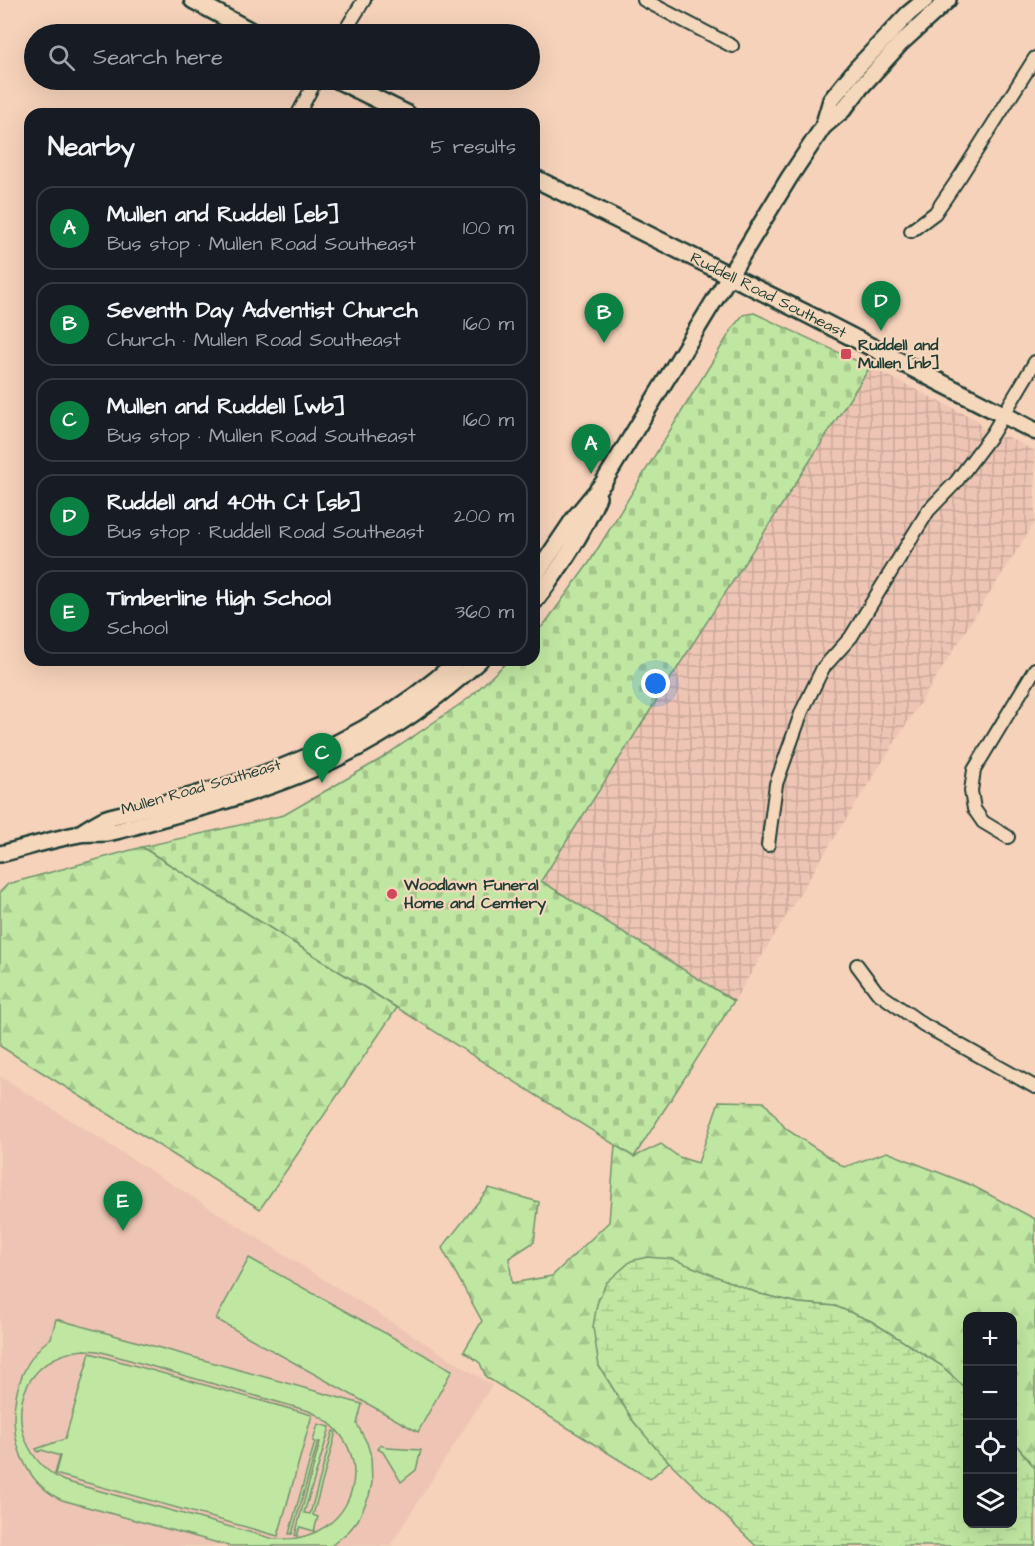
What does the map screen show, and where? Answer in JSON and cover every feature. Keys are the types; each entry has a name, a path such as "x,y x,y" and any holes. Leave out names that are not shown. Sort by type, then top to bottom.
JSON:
{"main road":[{"path":"193,0 237,24"},
{"path":"358,90 394,108"},
{"name":"Ruddell Road Southeast","path":"540,181 1035,431"}],"street":[{"path":"349,24 364,0"},
{"path":"644,0 732,46"},
{"path":"823,127 831,100 856,69 908,14 925,0"},
{"path":"540,569 575,517 603,483 789,178 823,127 843,110 900,44 948,0"},
{"path":"911,231 935,213 1035,58"},
{"path":"301,108 311,90"},
{"path":"768,845 776,784 802,711 823,668 851,637 928,511 956,482 992,434 1035,363"},
{"path":"540,594 560,568 586,525 603,483"},
{"name":"Mullen Road Southeast","path":"77,834 104,819 224,787 315,754 349,737 406,701 452,666"},
{"name":"Mullen Road Southeast","path":"0,855 77,834 106,833 228,801 281,784 323,766 377,738 415,714 473,666"},
{"path":"1008,837 983,822 974,809 972,791 974,770 1035,669"},
{"path":"857,965 877,992 924,1025 1035,1087"}],"shaded area":[{"path":"870,367 977,420 981,428 998,438 1006,436 1035,451 1035,522 834,838 734,1001 540,881"},
{"path":"0,1076 492,1385 390,1546 0,1546"}],"green space":[{"path":"754,313 870,367 541,881 734,1001 634,1157 142,847 284,815 379,760 469,698 503,666 540,666 540,628 589,563 734,326 743,315"},
{"path":"142,847 397,1008 260,1209 0,1046 0,892 8,884"},
{"path":"719,1101 764,1102 786,1129 844,1167 887,1152 971,1185 1035,1219 1035,1468 1017,1446 1017,1312 963,1312 963,1386 942,1366 871,1321 835,1306 799,1303 760,1294 673,1260 599,1366 634,1422 669,1462 650,1479 486,1377 480,1363 464,1351 482,1321 442,1248 489,1188 539,1202 534,1242 509,1258 512,1283 552,1276 609,1222 615,1145 634,1157 661,1144 679,1157 698,1163"},
{"path":"647,1257 673,1259 760,1294 799,1303 835,1306 871,1321 942,1366 963,1386 963,1528 1017,1528 1017,1446 1035,1468 1035,1546 756,1546 659,1452 634,1422 599,1366 593,1327 597,1304 606,1283 631,1261"},
{"path":"249,1258 452,1370 418,1432 216,1319"},
{"path":"56,1319 362,1404 357,1424 371,1456 372,1483 358,1520 331,1546 229,1546 62,1500 42,1486 27,1468 18,1446 14,1422 16,1398 22,1375 34,1354 51,1338","holes":["85,1350 98,1351 309,1411 333,1427 348,1446 354,1468 352,1490 342,1511 325,1527 302,1537 274,1539 64,1481 43,1466 29,1448 22,1427 21,1406 27,1386 40,1369 59,1356"]},
{"path":"90,1353 312,1415 278,1536 55,1474 60,1456 42,1450 38,1452 36,1449 65,1439"},
{"path":"318,1424 330,1427 304,1513 310,1514 333,1431 336,1432 313,1515 318,1517 314,1531 300,1527 297,1536 295,1535 320,1442 318,1442 292,1534 289,1534"},
{"path":"381,1444 387,1448 421,1450 416,1470 401,1482 383,1452 378,1449"}],"place":[{"name":"Ruddell and 40th Ct [sb]","path":"881,331"},
{"name":"Seventh Day Adventist Church","path":"604,343"},
{"name":"Ruddell and Mullen [nb]","path":"846,354"},
{"name":"Mullen and Ruddell [eb]","path":"591,474"},
{"name":"Mullen and Ruddell [wb]","path":"322,783"},
{"name":"Woodlawn Funeral Home and Cemtery","path":"392,894"},
{"name":"Timberline High School","path":"123,1231"}]}
